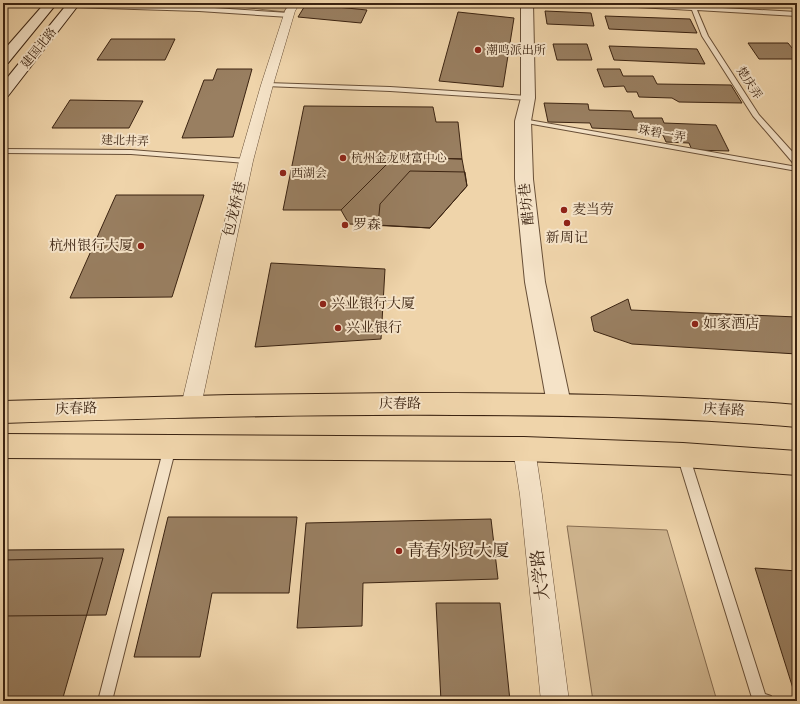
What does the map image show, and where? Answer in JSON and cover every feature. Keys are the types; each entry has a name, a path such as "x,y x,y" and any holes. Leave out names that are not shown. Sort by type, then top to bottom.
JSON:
{"main road":[{"name":"庆春路","path":"3,412 191,406 559,404 746,411 797,416"},
{"path":"3,446 524,449 683,455 797,463"}],"street":[{"name":"建国北路","path":"3,60 51,3"},
{"name":"醋坊巷","path":"527,3 528,98 523,121 524,179 535,282 559,404"},
{"name":"建国北路","path":"3,93 73,4"},
{"name":"包龙桥巷","path":"191,406 246,161 267,85 292,9"},
{"name":"大学路","path":"524,449 531,495 555,701"}],"lane":[{"path":"601,3 797,14"},
{"name":"包龙桥巷","path":"73,4 199,9 292,9"},
{"name":"楚庆弄","path":"694,9 705,36 756,116 797,162"},
{"path":"267,85 390,89 528,98"},
{"name":"珠碧一弄","path":"523,121 797,169"},
{"name":"建北井弄","path":"3,151 131,152 246,161"},
{"path":"105,701 170,447"},
{"path":"683,455 760,701 766,701"}],"shaded area":[{"path":"207,3 289,3 284,12"},
{"path":"567,526 667,530 717,701 593,701"}],"building":[{"path":"306,4 367,10 361,23 298,17"},
{"path":"545,11 591,13 594,26 547,24"},
{"name":"潮鸣派出所","path":"458,12 514,18 503,87 439,81"},
{"path":"605,16 690,19 697,33 609,29"},
{"path":"111,39 175,39 165,60 97,60"},
{"path":"748,43 788,43 797,54 797,59 759,59"},
{"path":"553,44 587,44 592,60 557,60"},
{"path":"609,46 697,49 705,64 614,60"},
{"path":"217,69 252,69 233,137 182,138 204,80 213,80"},
{"path":"597,69 620,69 623,76 653,76 657,84 731,85 742,103 679,102 672,98 639,97 637,92 627,92 624,86 604,87"},
{"path":"70,100 143,101 129,128 52,128"},
{"path":"544,103 588,104 589,110 631,111 634,118 662,118 664,123 716,125 729,151 692,150 689,143 666,142 663,135 639,134 637,130 592,128 590,123 548,122"},
{"name":"杭州金龙财富中心","path":"304,106 433,107 436,122 458,122 462,159 394,157 341,210 283,210"},
{"path":"394,157 462,159 467,186 430,228 349,224 341,210"},
{"path":"410,171 465,172 467,186 430,228 378,225 380,204"},
{"name":"杭州银行大厦","path":"116,195 204,195 172,297 70,298"},
{"name":"兴业银行大厦","path":"271,263 385,269 381,339 255,347"},
{"name":"如家酒店","path":"628,299 631,310 797,317 797,354 632,344 594,331 591,317"},
{"path":"168,517 297,517 289,593 212,593 200,657 134,657"},
{"name":"青春外贸大厦","path":"491,519 498,579 363,583 362,626 297,628 306,523"},
{"path":"124,549 106,615 3,616 3,550"},
{"path":"103,558 62,701 3,701 3,560"},
{"path":"755,568 797,571 797,698 796,698"},
{"path":"436,603 500,603 510,701 441,701"}],"place":[{"name":"潮鸣派出所","path":"478,50"},
{"name":"杭州金龙财富中心","path":"343,158"},
{"name":"西湖会","path":"283,173"},
{"name":"麦当劳","path":"564,210"},
{"name":"新周记","path":"567,223"},
{"name":"罗森","path":"345,225"},
{"name":"杭州银行大厦","path":"141,246"},
{"name":"兴业银行大厦","path":"323,304"},
{"name":"如家酒店","path":"695,324"},
{"name":"兴业银行","path":"338,328"},
{"name":"青春外贸大厦","path":"399,551"}]}
